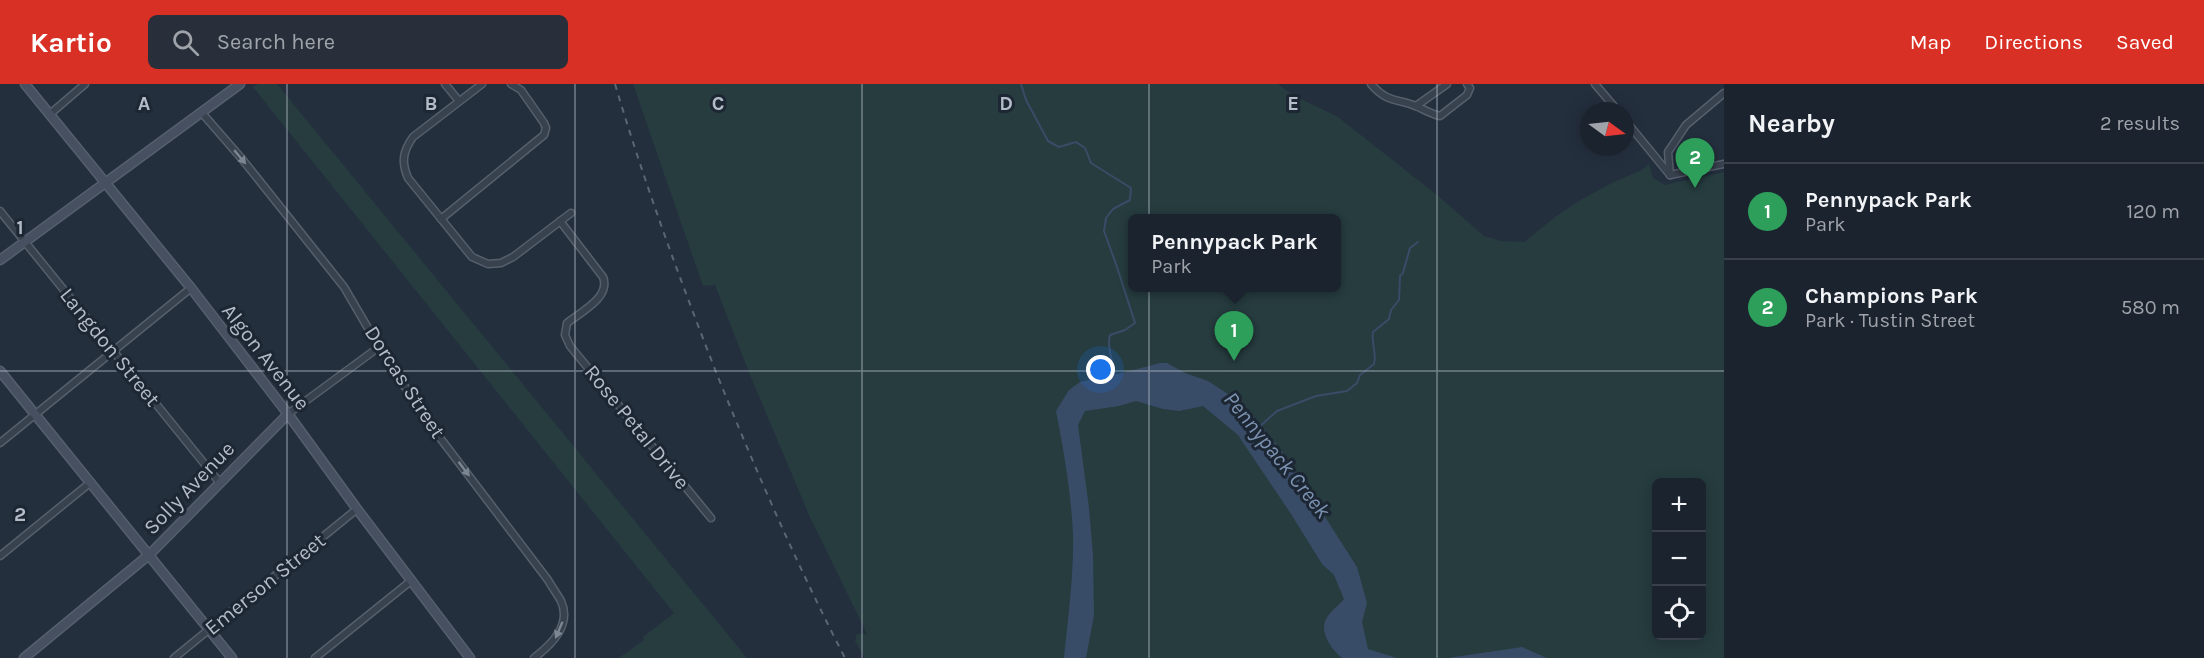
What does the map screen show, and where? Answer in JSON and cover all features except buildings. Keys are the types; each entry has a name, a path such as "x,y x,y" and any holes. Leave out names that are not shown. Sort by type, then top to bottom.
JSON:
{"street":[{"name":"Algon Avenue","path":"25,84 191,288 470,658"},
{"path":"50,114 85,84"},
{"path":"0,260 240,84"},
{"path":"445,84 459,101"},
{"path":"482,84 413,137 407,145 403,159 408,178 472,257 488,264 501,263 513,257 571,213"},
{"path":"441,219 544,135 546,128 521,90 511,84"},
{"path":"1371,84 1386,98 1416,106 1430,114 1440,116 1467,95 1470,88 1467,84"},
{"path":"1416,106 1447,84"},
{"path":"1598,85 1611,102"},
{"path":"1670,175 1668,152 1686,124 1724,93"},
{"name":"Dorcas Street","path":"202,113 242,159 344,287 428,422 548,580 562,603 561,630 550,645 534,658"},
{"path":"1634,131 1670,175"},
{"path":"1670,175 1724,164"},
{"name":"Langdon Street","path":"0,211 220,483"},
{"name":"Rose Petal Drive","path":"560,221 603,277 605,283 605,289 600,296 567,322 565,335 570,346 711,518"},
{"path":"0,442 191,288"},
{"name":"Solly Avenue","path":"24,657 150,554 288,414 379,346"},
{"path":"0,371 232,658"},
{"path":"0,556 91,482"},
{"name":"Emerson Street","path":"174,658 357,510"},
{"path":"315,658 412,580"}],"green space":[{"path":"258,84 277,84 747,658 619,658 644,640 643,637 674,613 253,87"},
{"path":"633,84 1278,84 1293,95 1338,117 1437,195 1484,236 1501,241 1525,242 1580,201 1642,170 1649,164 1653,178 1665,185 1724,172 1724,658 865,658 855,641 857,634 867,634 809,515 715,285 703,286"}],"water":[{"name":"Pennypack Creek","path":"1167,363 1185,373 1208,381 1231,396 1257,420 1290,462 1357,567 1367,603 1362,622 1368,649 1397,658 1342,658 1334,650 1325,633 1325,621 1344,599 1334,575 1322,564 1238,435 1203,406 1179,411 1136,401 1085,411 1078,425 1093,555 1094,615 1086,658 1064,658 1072,580 1073,534 1067,472 1056,411 1069,390 1080,382"},
{"path":"1522,647 1547,658 1448,658"}],"waterway":[{"path":"1021,84 1026,100 1048,141 1059,147 1076,142 1085,148 1091,163 1131,188 1130,200 1113,209 1106,218 1104,231 1135,323 1125,330 1110,335 1109,344 1114,375"},
{"name":"Pennypack Creek","path":"1259,427 1277,411 1316,396 1347,391 1357,383 1360,375 1374,364 1373,332 1389,319 1391,310 1399,300 1400,276 1403,273 1410,248 1418,242"}],"railway":[{"path":"615,84 662,229 716,372 777,516 845,658"}],"place":[{"name":"Champions Park","path":"1695,188"},
{"name":"Pennypack Park","path":"1234,361"}]}
